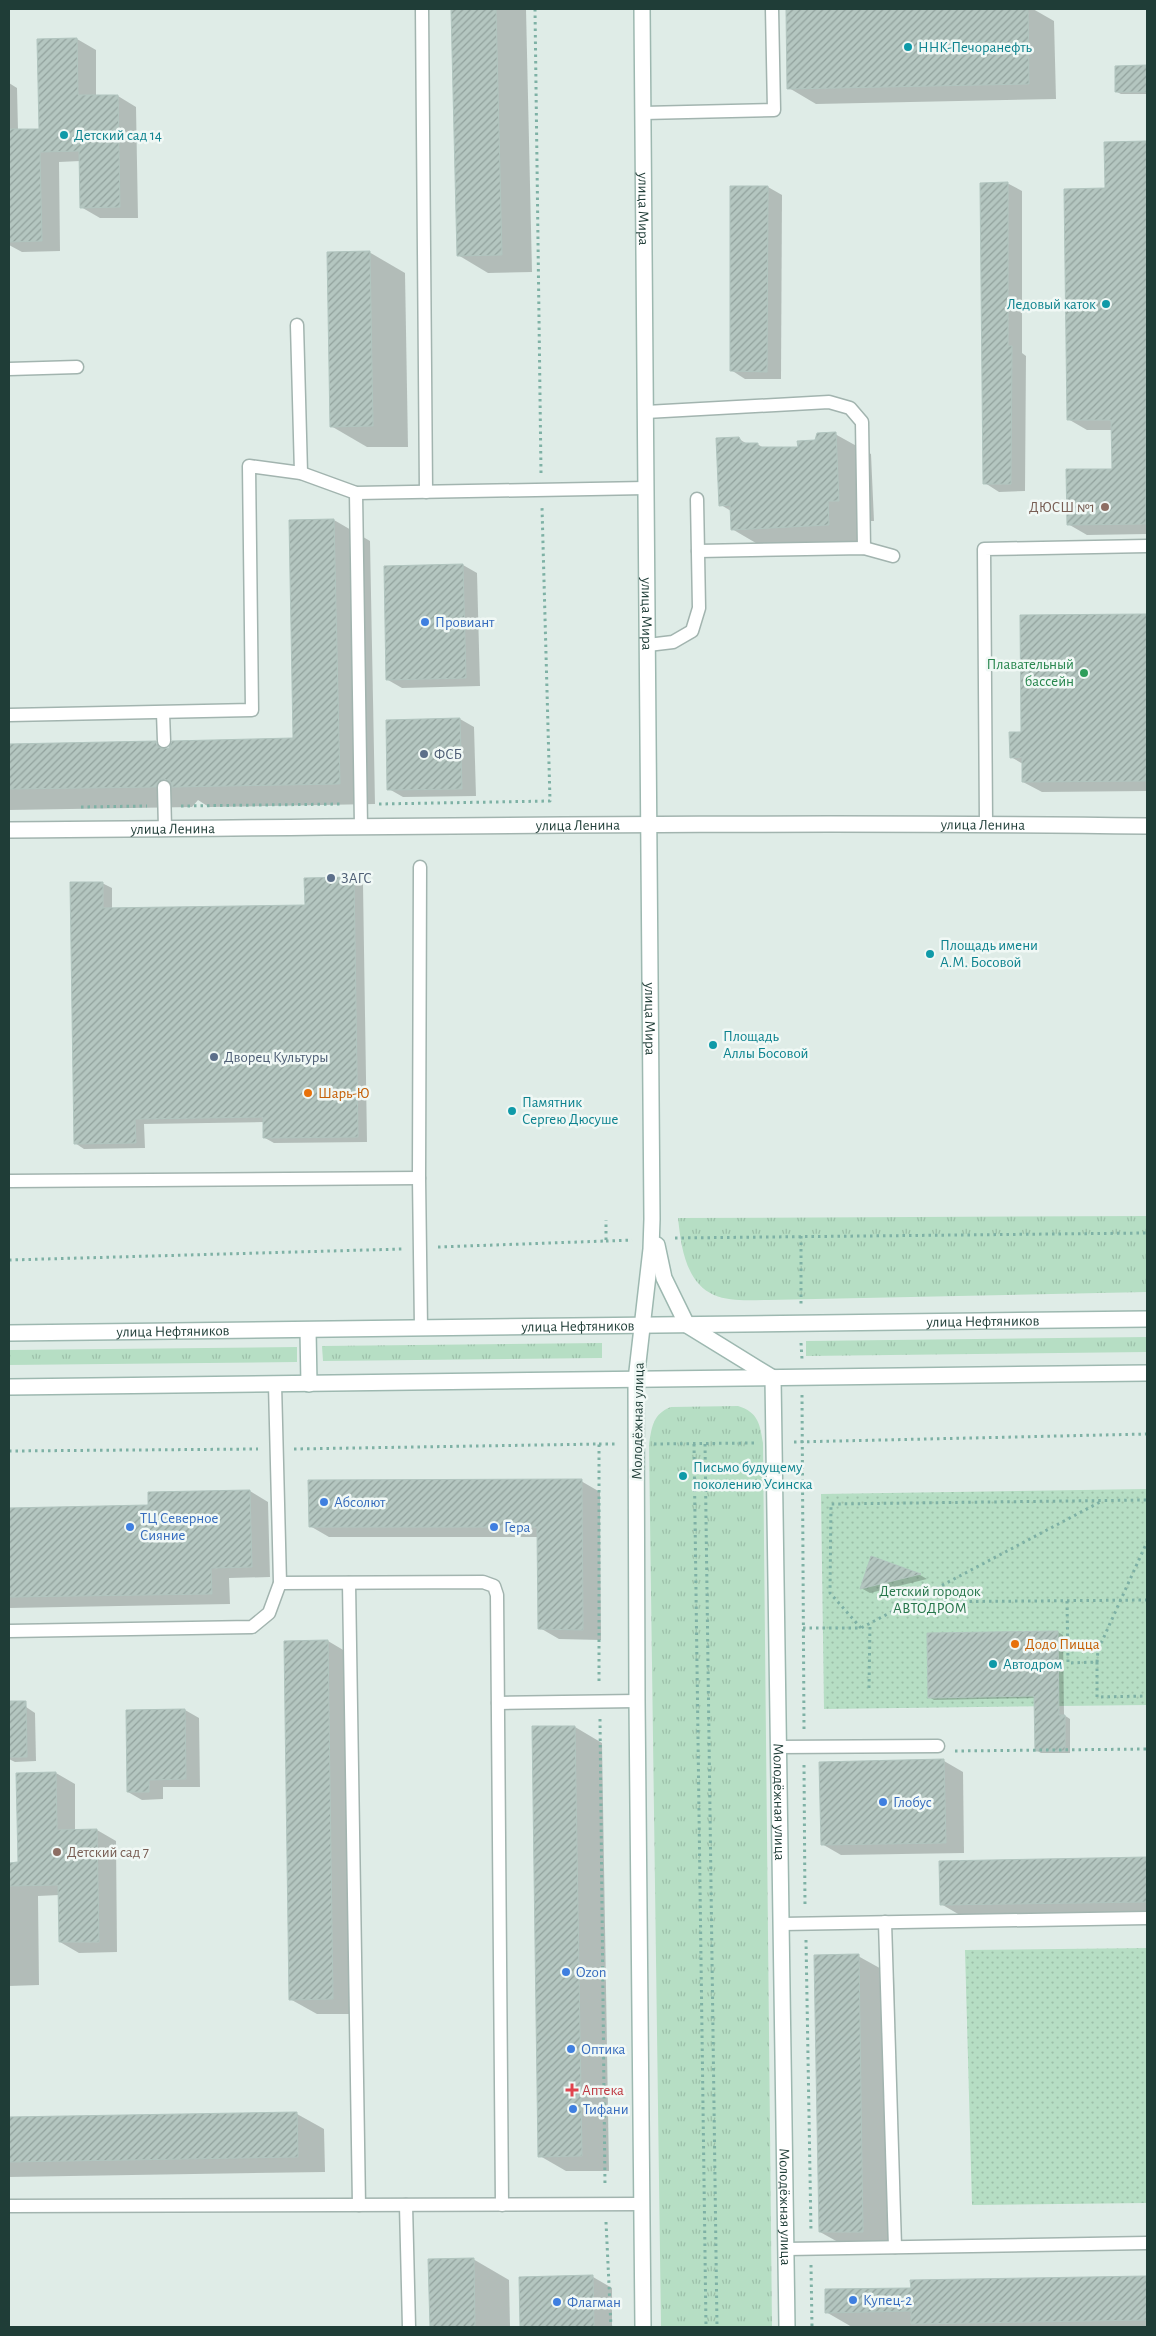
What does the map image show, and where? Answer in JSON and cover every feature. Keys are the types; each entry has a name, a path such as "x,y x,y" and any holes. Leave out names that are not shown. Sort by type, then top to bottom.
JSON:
{"main road":[{"name":"улица Мира","path":"642,9 652,1218 651,1249 642,1326"},
{"name":"улица Ленина","path":"9,830 649,824 1147,826"},
{"name":"улица Мира","path":"652,1218 664,1278 687,1325"},
{"name":"улица Нефтяников","path":"9,1334 1147,1320"},
{"path":"687,1325 773,1378"},
{"name":"Молодёжная улица","path":"642,1326 636,1380 643,2327"},
{"path":"308,1330 309,1384"},
{"path":"9,1387 1147,1373"},
{"name":"Молодёжная улица","path":"773,1378 787,2327"}],"lane":[{"path":"422,9 426,492"},
{"path":"643,113 774,110 772,9"},
{"path":"296,325 301,473"},
{"path":"9,369 77,367"},
{"path":"646,412 829,402 850,408 862,422 864,548"},
{"path":"9,715 252,710 249,466 301,473 356,493 646,488"},
{"path":"356,493 361,826"},
{"path":"648,645 673,642 692,631 699,608 697,498"},
{"path":"986,824 984,550 1147,546"},
{"path":"698,551 864,548 893,556"},
{"path":"163,713 164,741"},
{"path":"164,787 165,829"},
{"path":"420,867 419,1248 421,1328"},
{"path":"9,1181 419,1178"},
{"path":"9,1631 252,1627 269,1613 280,1583 276,1384"},
{"path":"280,1583 483,1582 494,1586 496,1595 498,1704 502,2205"},
{"path":"349,1583 359,2205"},
{"path":"498,1704 637,1701"},
{"path":"778,1747 938,1746"},
{"path":"782,1924 1147,1918"},
{"path":"885,1922 895,2248"},
{"path":"9,2206 641,2204"},
{"path":"406,2205 408,2327"},
{"path":"786,2249 1147,2242"}],"path":[{"path":"77,807 550,801 542,489 535,9"},
{"path":"606,1220 606,1241"},
{"path":"9,1260 419,1248 656,1238 1147,1233"},
{"path":"801,1236 804,1733"},
{"path":"599,1444 773,1443 1147,1434"},
{"path":"694,1444 706,2327"},
{"path":"705,1444 716,2327"},
{"path":"861,1628 830,1593 831,1504 1147,1500"},
{"path":"803,1628 861,1628 1103,1501"},
{"path":"1147,1542 1098,1650 1096,1697 1147,1696"},
{"path":"1067,1600 1068,1663 1097,1662"},
{"path":"910,1602 1147,1600"},
{"path":"870,1623 870,1688"},
{"path":"951,1751 1147,1749"},
{"path":"804,1762 812,2327"}],"green space":[{"path":"1147,1216 1147,1292 748,1300 727,1299 714,1295 704,1289 697,1281 686,1262 678,1218"},
{"path":"1147,1337 1147,1352 806,1356 806,1341"},
{"path":"602,1343 602,1358 323,1361 322,1346"},
{"path":"297,1347 297,1362 9,1365 9,1350"},
{"path":"738,1406 754,1415 761,1430 763,1443 772,2327 661,2327 649,1444 654,1421 660,1413 671,1407"},
{"name":"Детский городок АВТОДРОМ","path":"1147,1489 1147,1705 824,1709 821,1494"},
{"path":"1147,1948 1147,2203 972,2205 965,1950"}],"building":[{"path":"451,9 496,9 502,255 457,256"},
{"name":"ННК-Печоранефть","path":"786,9 1028,9 1029,84 787,89"},
{"name":"Детский сад 14","path":"77,38 78,95 118,95 120,207 80,208 79,151 40,152 42,241 9,242 9,129 39,129 37,39"},
{"path":"1147,65 1147,92 1115,92 1115,66"},
{"name":"Ледовый каток","path":"1147,141 1146,524 1067,525 1066,469 1112,469 1111,420 1067,420 1064,189 1105,188 1104,142"},
{"path":"1008,182 1008,346 1012,346 1011,484 983,484 980,183"},
{"path":"730,186 768,186 767,372 730,371"},
{"path":"370,251 373,426 330,427 327,252"},
{"path":"836,432 839,501 828,501 829,525 731,530 730,505 719,506 716,438 739,437 742,443 758,443 758,447 798,447 797,441 815,440 817,433"},
{"path":"334,519 340,784 172,787 171,782 164,779 159,780 156,787 9,789 9,744 156,741 157,746 164,749 169,748 172,741 293,738 289,520"},
{"name":"Провиант","path":"463,564 466,678 386,680 384,566"},
{"name":"Плавательный бассейн","path":"1147,614 1147,781 1022,782 1022,757 1010,758 1009,732 1021,732 1020,615"},
{"name":"ФСБ","path":"460,718 462,789 387,790 386,720"},
{"name":"Дворец Культуры","path":"354,877 358,1137 263,1138 263,1117 135,1119 136,1143 74,1144 70,882 103,882 103,908 305,905 304,878"},
{"path":"582,1479 583,1630 538,1629 537,1527 309,1527 308,1480"},
{"path":"250,1490 252,1567 211,1568 212,1594 9,1597 9,1508 148,1505 148,1492"},
{"path":"871,1556 921,1574 860,1589"},
{"name":"Автодром","path":"1058,1631 1059,1715 1065,1715 1065,1751 1035,1751 1034,1696 928,1698 927,1633"},
{"path":"328,1640 333,1999 289,2000 284,1641"},
{"path":"9,1701 26,1701 27,1757 9,1757"},
{"path":"185,1709 186,1779 149,1780 149,1792 127,1792 126,1710"},
{"path":"532,1726 575,1726 582,2156 538,2157"},
{"name":"Глобус","path":"944,1759 946,1843 821,1845 819,1762"},
{"name":"Детский сад 7","path":"56,1772 57,1830 97,1829 99,1942 59,1942 58,1885 9,1886 9,1863 18,1862 16,1773"},
{"path":"1147,1857 1147,1902 940,1905 939,1861"},
{"path":"859,1954 863,2232 819,2232 814,1955"},
{"path":"297,2112 298,2157 9,2162 9,2117"},
{"path":"474,2258 475,2327 430,2327 428,2259"},
{"name":"Флагман","path":"593,2275 594,2327 520,2327 519,2277"},
{"path":"1147,2276 1147,2320 911,2324 911,2311 825,2313 825,2289 911,2288 910,2280"}],"place":[{"name":"ННК-Печоранефть","path":"908,47"},
{"name":"Детский сад 14","path":"64,135"},
{"name":"Ледовый каток","path":"1106,304"},
{"name":"ДЮСШ №1","path":"1105,507"},
{"name":"Провиант","path":"425,622"},
{"name":"Плавательный бассейн","path":"1084,673"},
{"name":"ФСБ","path":"424,754"},
{"name":"ЗАГС","path":"331,878"},
{"name":"Площадь имени А.М. Босовой","path":"930,954"},
{"name":"Площадь Аллы Босовой","path":"713,1045"},
{"name":"Дворец Культуры","path":"214,1057"},
{"name":"Шарь-Ю","path":"308,1093"},
{"name":"Памятник Сергею Дюсуше","path":"512,1111"},
{"name":"Письмо будущему поколению Усинска","path":"683,1476"},
{"name":"Абсолют","path":"324,1502"},
{"name":"ТЦ Северное Сияние","path":"130,1527"},
{"name":"Гера","path":"494,1527"},
{"name":"Додо Пицца","path":"1015,1644"},
{"name":"Автодром","path":"993,1664"},
{"name":"Глобус","path":"883,1802"},
{"name":"Детский сад 7","path":"57,1852"},
{"name":"Ozon","path":"566,1972"},
{"name":"Оптика","path":"571,2049"},
{"name":"Аптека","path":"572,2090"},
{"name":"Тифани","path":"573,2109"},
{"name":"Купец-2","path":"853,2300"},
{"name":"Флагман","path":"557,2302"}]}
